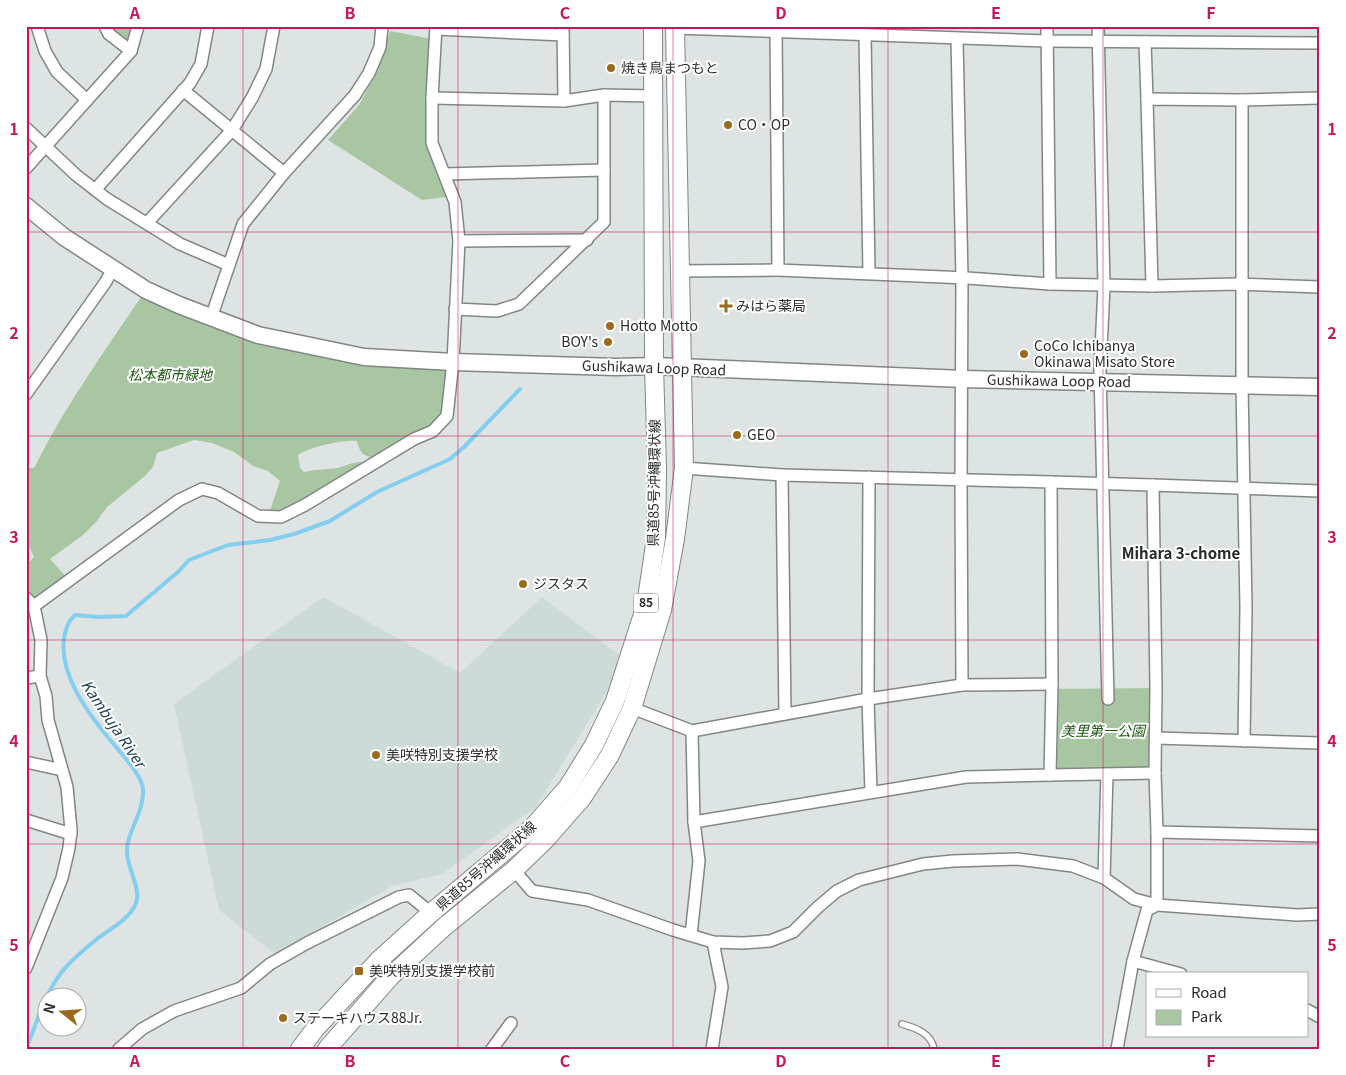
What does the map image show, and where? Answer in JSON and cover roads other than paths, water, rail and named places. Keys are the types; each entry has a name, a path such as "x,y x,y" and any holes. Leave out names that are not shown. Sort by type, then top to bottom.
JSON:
{"main road":[{"name":"県道85号沖縄環状線","path":"300,1049 315,1029 378,961 431,913 532,828 568,786 594,745 615,700 646,605 656,538 653,26"},
{"name":"県道85号沖縄環状線","path":"327,1049 390,977 444,927 514,870 546,839 582,798 610,756 632,708 662,610 675,539 684,468 675,27"},
{"name":"Gushikawa Loop Road","path":"26,206 64,237 113,269 146,290 179,305 258,335 364,357 453,362 616,367 654,366 962,379 1320,387"}],"street":[{"path":"37,26 44,52 57,72 87,100"},
{"path":"105,26 109,34 131,51"},
{"path":"26,168 131,51 138,26"},
{"path":"95,190 190,83 201,64 208,26"},
{"path":"147,223 232,130 252,98 266,69 274,26"},
{"path":"211,318 243,224 284,173 355,95 369,73 380,48 382,26"},
{"path":"1048,26 1050,284"},
{"path":"1098,26 1104,286 1100,382 1108,699"},
{"path":"675,27 777,29 865,36 957,39 1320,43"},
{"path":"26,968 62,878 69,848 70,834 67,787 48,720 46,696 40,676 41,640 30,602 180,500 202,488 218,493 258,516 281,517 305,505 414,439 433,431 447,416 453,362 454,309 460,241 455,202 432,143 432,98 436,28 563,31 564,101"},
{"path":"777,29 778,270"},
{"path":"865,36 869,273"},
{"path":"957,39 962,278 962,685"},
{"path":"1144,42 1152,286"},
{"path":"183,90 284,173"},
{"path":"454,309 497,311 519,304 588,240 604,222 604,95"},
{"path":"432,98 564,101 604,95 654,96"},
{"path":"1147,99 1242,100 1320,98"},
{"path":"1242,100 1242,385 1246,608 1244,741"},
{"path":"26,128 44,147 107,199 180,244 229,265"},
{"path":"445,174 604,170"},
{"path":"460,241 588,240"},
{"path":"26,394 113,269"},
{"path":"680,271 778,270 869,273 1104,286 1242,284 1320,287"},
{"path":"684,468 782,475 1320,491"},
{"path":"782,475 785,714"},
{"path":"869,477 868,699 871,792"},
{"path":"1050,775 1052,684 1051,482"},
{"path":"1153,485 1156,738 1154,773 1157,832 1157,905"},
{"path":"26,678 40,676"},
{"path":"632,708 692,731 868,699 962,685 1052,684"},
{"path":"691,936 699,861 694,822 692,731"},
{"path":"1156,738 1320,744"},
{"path":"26,762 62,770"},
{"path":"694,822 966,777 1154,773"},
{"path":"1104,878 1107,774"},
{"path":"26,820 70,834"},
{"path":"1157,832 1320,836"},
{"path":"514,870 532,891 588,900 713,942 770,941 793,932 837,891 859,880 923,864 953,860 1017,859 1073,866 1104,878 1134,899 1157,905 1298,916 1320,914"},
{"path":"119,1049 142,1029 174,1011 241,988 270,964 399,897 409,895 431,913"},
{"path":"1116,1049 1132,960 1147,910 1157,905"},
{"path":"712,1049 722,987 713,942"},
{"path":"1132,960 1174,972"},
{"path":"1308,1011 1320,1017"},
{"path":"492,1049 512,1023"}],"lane":[{"path":"902,1024 919,1029 932,1041 934,1049"}],"waterway":[{"name":"Kambuja River","path":"26,1049 45,1000 61,973 83,951 124,919 133,909 137,897 128,862 127,848 143,798 142,785 133,768 96,723 69,676 65,660 64,643 67,627 71,619 75,615 98,617 126,616 179,571 189,560 228,545 270,540 294,534 330,521 377,492 450,459 520,389"}],"place":[{"name":"焼き鳥まつもと","path":"611,68"},
{"name":"CO・OP","path":"728,125"},
{"name":"みはら薬局","path":"726,306"},
{"name":"Hotto Motto","path":"610,326"},
{"name":"BOY's","path":"608,342"},
{"name":"CoCo Ichibanya Okinawa Misato Store","path":"1024,354"},
{"name":"GEO","path":"737,435"},
{"name":"ジスタス","path":"523,584"},
{"name":"美咲特別支援学校","path":"376,755"},
{"name":"美咲特別支援学校前","path":"359,971"},
{"name":"ステーキハウス88Jr.","path":"283,1018"}],"district":[{"name":"Mihara 3-chome","path":"1181,554"}],"park label":[{"name":"松本都市緑地","path":"170,375"},
{"name":"美里第一公園","path":"1103,731"}]}
